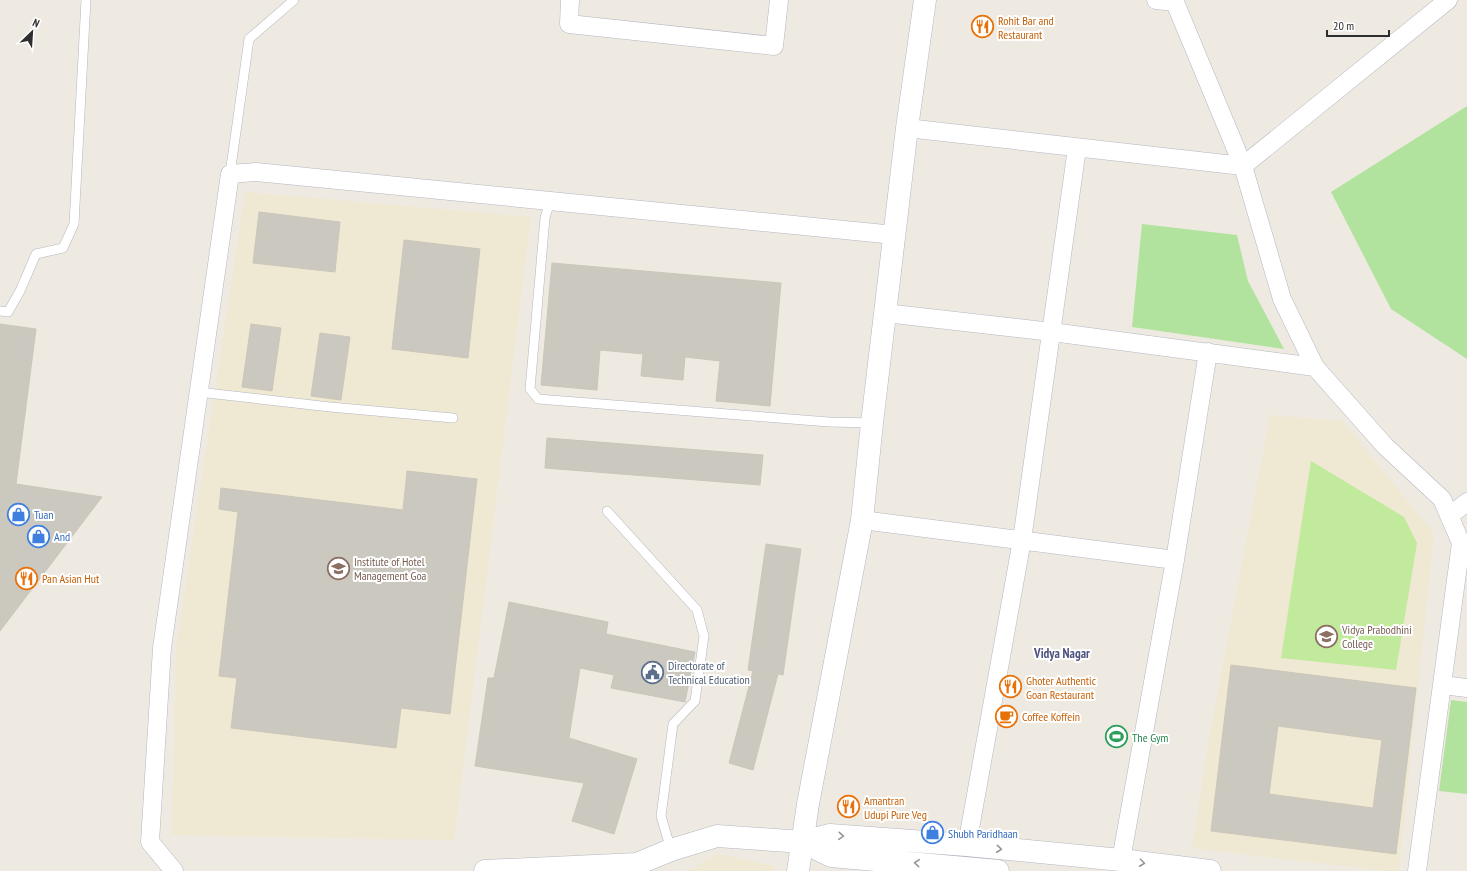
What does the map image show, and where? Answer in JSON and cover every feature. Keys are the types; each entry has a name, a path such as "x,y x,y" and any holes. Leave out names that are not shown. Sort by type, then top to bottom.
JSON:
{"street":[{"path":"570,0 569,24 774,46 779,0"},
{"path":"798,871 808,804 862,520 907,128 925,0"},
{"path":"1156,0 1174,1 1243,166 1282,299 1315,367 1385,446 1442,499 1461,543 1417,871"},
{"path":"907,128 1243,166 1448,0"},
{"path":"967,845 1022,540 1077,148"},
{"path":"174,871 150,842 162,648 230,174 256,172 895,235"},
{"path":"885,313 1052,332 1315,367"},
{"path":"1121,860 1175,560 1208,352"},
{"path":"1449,516 1467,502"},
{"path":"862,520 1175,560"},
{"path":"1443,684 1467,688"},
{"path":"485,871 637,864 671,850 717,836 803,842 830,835 967,845 1121,860 1210,871"},
{"path":"803,842 831,856 946,868 998,871"}],"lane":[{"path":"0,311 8,312 20,291 36,254 63,248 74,224 86,0"},
{"path":"230,174 249,39 294,0"},
{"path":"550,201 545,218 530,389 538,398 829,422 872,423"},
{"path":"198,392 330,407 453,418"},
{"path":"607,511 697,610 704,636 695,701 673,724 662,816 671,850"}],"shaded area":[{"name":"Institute of Hotel Management Goa","path":"245,192 531,217 454,840 172,835 176,649"},
{"name":"Vidya Prabodhini College","path":"1270,415 1342,421 1434,533 1399,871 1385,871 1192,848 1209,739"},
{"path":"719,854 774,866 774,871 687,871"}],"green space":[{"path":"1467,106 1467,359 1391,309 1331,192"},
{"path":"1142,224 1237,235 1248,281 1284,349 1132,327"},
{"path":"1311,461 1404,517 1417,543 1396,670 1281,658"},
{"path":"1451,700 1467,702 1467,794 1439,791"}],"building":[{"path":"259,212 340,222 335,272 253,263"},
{"path":"404,240 480,249 468,358 392,349"},
{"path":"552,263 781,283 770,406 716,401 720,361 685,357 683,380 641,376 643,354 600,350 597,390 541,385"},
{"path":"0,324 36,329 16,484 102,497 0,631"},
{"path":"251,324 281,328 272,391 242,387"},
{"path":"320,333 350,337 341,400 311,396"},
{"path":"547,438 763,455 760,485 545,468"},
{"path":"407,471 477,479 450,714 401,708 396,748 231,728 237,678 219,676 238,512 219,509 221,488 403,510"},
{"path":"766,544 801,549 783,675 778,674 753,770 729,763 753,671 748,670"},
{"path":"509,602 608,622 606,634 695,652 685,702 611,688 614,675 580,668 569,738 637,759 614,834 572,821 584,783 475,766 488,678 494,678"},
{"path":"1231,665 1416,688 1396,854 1211,831","holes":["1278,726 1382,740 1373,808 1269,794"]}],"place":[{"name":"Rohit Bar and Restaurant","path":"982,27"},
{"name":"Tuan","path":"18,514"},
{"name":"And","path":"38,536"},
{"name":"Institute of Hotel Management Goa","path":"338,568"},
{"name":"Pan Asian Hut","path":"26,578"},
{"name":"Vidya Prabodhini College","path":"1326,636"},
{"name":"Directorate of Technical Education","path":"652,672"},
{"name":"Ghoter Authentic Goan Restaurant","path":"1010,687"},
{"name":"Coffee Koffein","path":"1006,716"},
{"name":"The Gym","path":"1116,737"},
{"name":"Amantran Udupi Pure Veg","path":"848,807"},
{"name":"Shubh Paridhaan","path":"933,833"}],"district":[{"name":"Vidya Nagar","path":"1062,653"}]}
